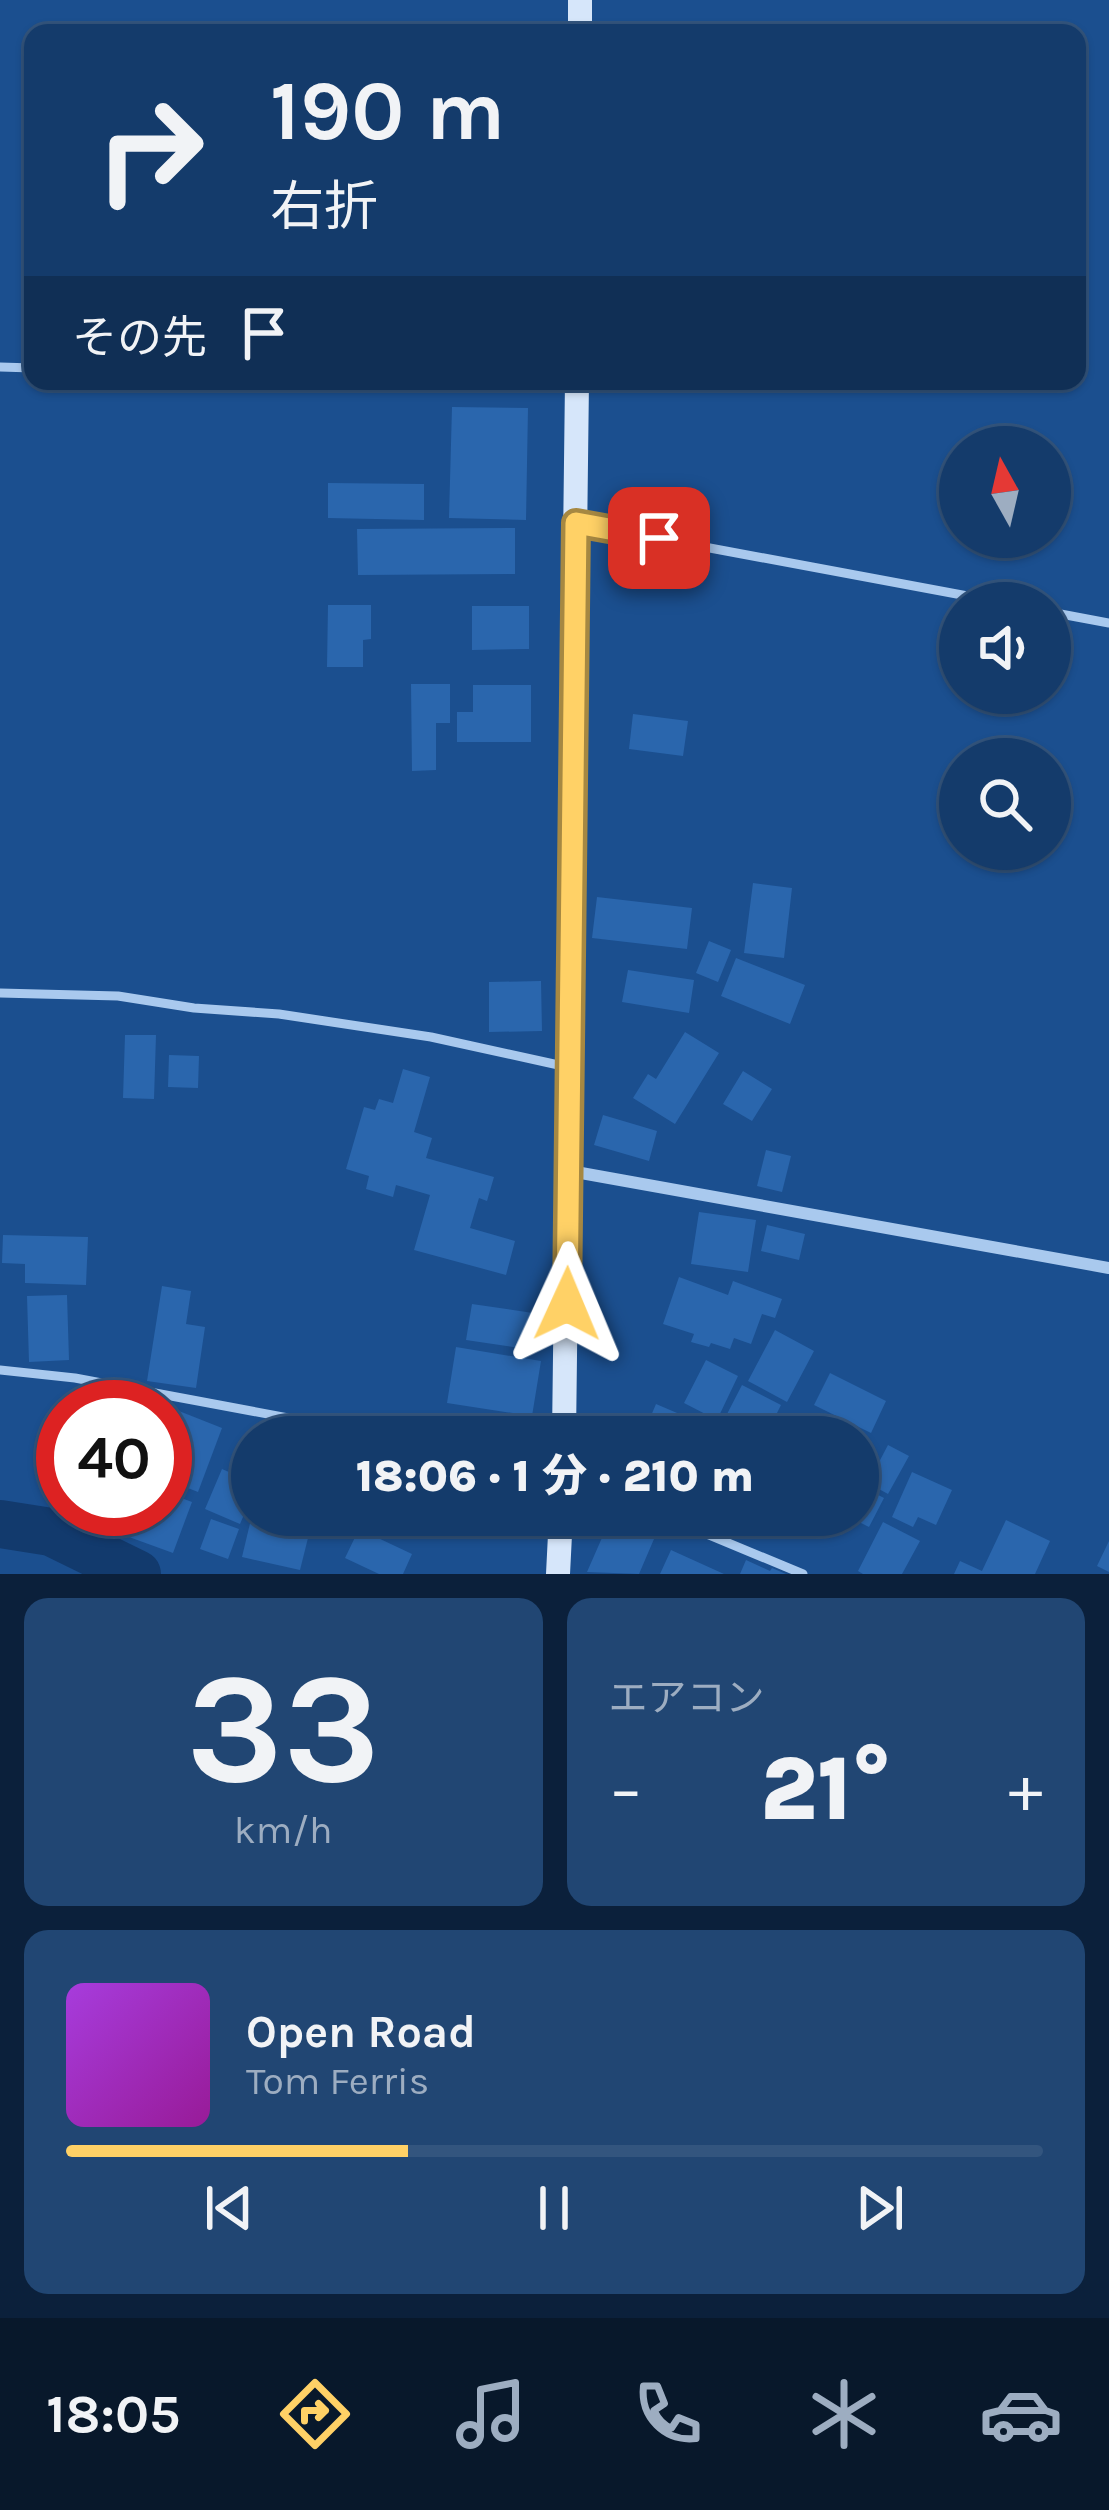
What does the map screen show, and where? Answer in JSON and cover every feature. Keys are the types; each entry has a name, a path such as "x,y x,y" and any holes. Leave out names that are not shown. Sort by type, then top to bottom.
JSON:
{"street":[{"path":"564,1416 577,390"},
{"path":"570,1171 1109,1268"},
{"path":"558,1574 560,1536"}],"lane":[{"path":"576,523 939,591"},
{"path":"1071,615 1109,622"},
{"path":"0,993 118,996 279,1014 431,1037 568,1067"},
{"path":"0,1370 75,1378 278,1416"},
{"path":"712,1536 803,1574"}],"building":[{"path":"452,407 528,408 526,520 449,518"},
{"path":"328,483 424,484 424,520 328,518"},
{"path":"515,528 515,574 358,575 357,529"},
{"path":"328,605 371,605 371,639 363,640 363,667 327,667"},
{"path":"472,606 529,606 529,649 472,650"},
{"path":"411,684 450,684 450,723 436,723 436,770 412,771"},
{"path":"473,685 531,685 531,742 457,742 457,712 473,712"},
{"path":"633,714 688,721 683,756 629,749"},
{"path":"753,883 792,888 784,958 744,953"},
{"path":"597,897 692,908 687,949 592,938"},
{"path":"709,941 731,950 718,982 696,973"},
{"path":"736,958 805,985 790,1024 721,996"},
{"path":"628,970 694,980 689,1013 622,1002"},
{"path":"541,981 542,1031 489,1032 489,982"},
{"path":"685,1032 719,1053 675,1124 633,1098 648,1074 656,1079"},
{"path":"125,1035 156,1035 154,1099 123,1098"},
{"path":"169,1055 199,1056 198,1088 168,1087"},
{"path":"403,1069 430,1077 414,1132 432,1138 426,1158 494,1177 487,1201 479,1198 470,1228 515,1241 506,1275 414,1250 430,1195 396,1185 393,1197 366,1189 369,1176 346,1169 364,1107 375,1110 379,1099 393,1103"},
{"path":"743,1071 772,1089 752,1121 723,1104"},
{"path":"603,1115 657,1131 649,1161 594,1145"},
{"path":"766,1150 791,1156 782,1192 757,1186"},
{"path":"699,1212 756,1220 748,1272 691,1264"},
{"path":"767,1225 805,1234 799,1260 761,1251"},
{"path":"3,1235 88,1237 86,1285 25,1283 25,1264 2,1263"},
{"path":"679,1277 728,1295 733,1281 782,1299 775,1318 762,1314 751,1344 734,1338 730,1349 711,1343 709,1347 691,1342 694,1334 663,1324"},
{"path":"162,1286 191,1291 186,1324 205,1327 196,1388 192,1380 147,1380"},
{"path":"67,1295 69,1360 29,1362 27,1296"},
{"path":"472,1304 533,1313 527,1349 466,1340"},
{"path":"775,1330 814,1351 787,1402 748,1381"},
{"path":"456,1347 541,1361 532,1416 447,1403"},
{"path":"706,1360 738,1376 719,1416 684,1403"},
{"path":"830,1373 886,1401 879,1416 836,1416 814,1405"},
{"path":"742,1385 781,1405 776,1416 726,1416"},
{"path":"656,1404 684,1416 651,1416"},
{"path":"192,1416 222,1428 198,1492 192,1490"},
{"path":"888,1445 909,1456 888,1494 879,1489 879,1462"},
{"path":"222,1469 231,1473 231,1520 205,1509"},
{"path":"912,1472 952,1490 936,1525 918,1517 913,1527 892,1517"},
{"path":"211,1519 231,1526 231,1536 236,1536 228,1559 200,1549"},
{"path":"1006,1520 1050,1541 1035,1574 954,1574 960,1561 982,1571"},
{"path":"883,1522 920,1541 902,1574 858,1571"},
{"path":"129,1536 179,1536 173,1553"},
{"path":"247,1536 308,1536 300,1570 242,1557"},
{"path":"356,1536 374,1536 412,1554 403,1574 379,1574 345,1558"},
{"path":"603,1536 655,1536 639,1574 587,1572"},
{"path":"1109,1541 1109,1572 1097,1566"},
{"path":"671,1550 724,1574 660,1574"},
{"path":"746,1560 770,1571 786,1574 740,1574"}],"waterway":[{"path":"0,1524 51,1532 137,1574"}],"route":[{"path":"567,1304 576,523 659,538"}]}
